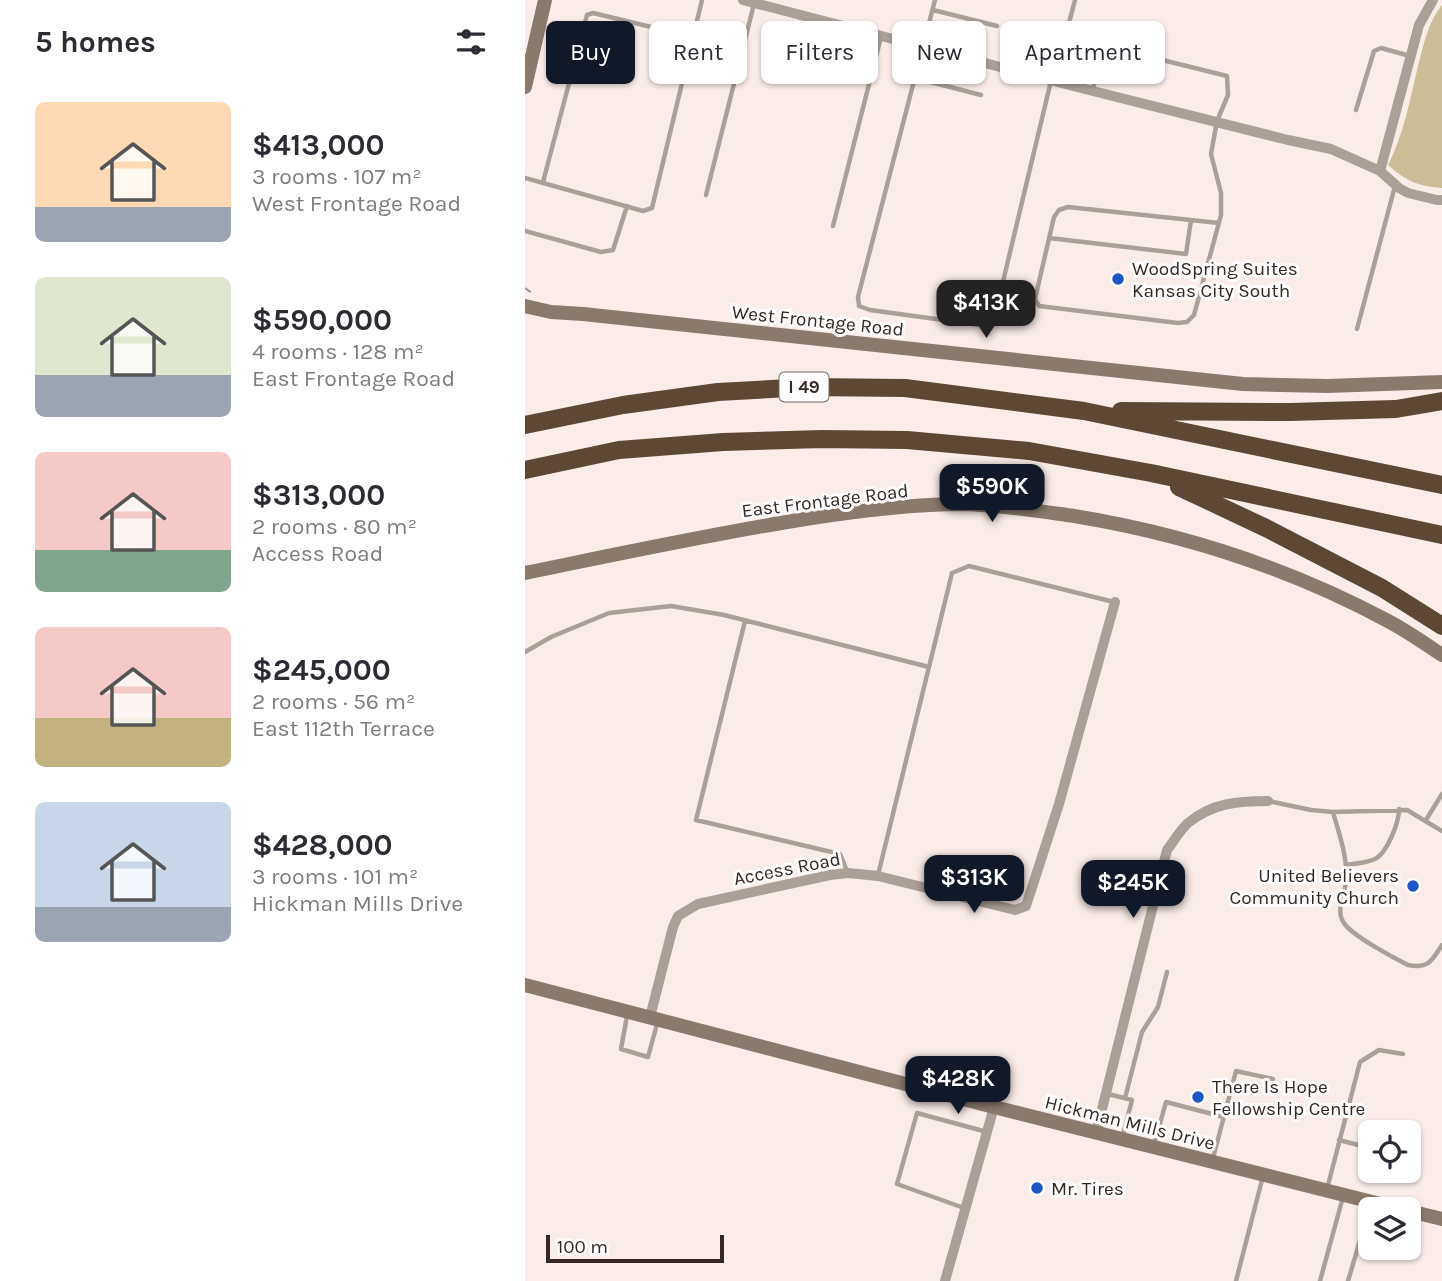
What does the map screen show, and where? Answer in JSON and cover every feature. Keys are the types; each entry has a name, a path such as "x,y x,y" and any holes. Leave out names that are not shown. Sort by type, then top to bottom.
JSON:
{"highway":[{"name":"I 49","path":"525,425 623,405 705,394 808,387 905,388 1084,411 1442,485"},
{"path":"1084,411 1290,412 1396,409 1442,401"},
{"path":"525,470 619,450 723,442 907,440 1029,451 1151,473 1442,535"},
{"path":"1151,473 1382,587 1442,626"}],"street":[{"path":"525,87 545,0"},
{"path":"743,0 892,39"},
{"path":"1380,171 1419,25 1433,0"},
{"path":"1065,84 1331,149 1380,171 1408,193 1442,200"},
{"name":"West Frontage Road","path":"525,306 551,312 1243,384 1327,386 1442,382"},
{"name":"East Frontage Road","path":"525,573 749,528 889,508 964,504 1042,511 1125,524 1193,541 1254,561 1321,588 1378,616 1442,655"},
{"name":"Access Road","path":"654,1018 673,927 678,916 698,904 848,873 878,876 1015,910 1026,906 1059,804 1115,602"},
{"path":"1096,1133 1167,850 1187,825 1208,810 1238,801 1268,801"},
{"name":"Hickman Mills Drive","path":"525,985 1358,1199"},
{"path":"945,1281 994,1107"},
{"path":"1421,1214 1439,1219"}],"lane":[{"path":"697,21 702,0"},
{"path":"930,21 936,0"},
{"path":"1069,21 1075,0"},
{"path":"706,195 755,1"},
{"path":"933,10 997,26"},
{"path":"543,182 587,15 593,13 649,26"},
{"path":"833,226 881,36"},
{"path":"1092,91 1106,46 1227,76 1228,95 1217,121 1211,154 1221,193 1221,215 1219,223 1194,315 1187,321 1178,323 1039,306 1035,299 1054,217 1059,210 1068,207 1219,223"},
{"path":"1356,110 1374,51 1381,48 1411,56"},
{"path":"525,177 643,211 652,208 682,84"},
{"path":"913,84 858,297 859,306 870,310 980,325 990,321 995,315 1052,84"},
{"path":"938,84 981,95"},
{"path":"1357,329 1395,185"},
{"path":"525,232 601,252 613,250 627,206"},
{"path":"1049,238 1186,254 1191,220"},
{"path":"878,876 952,573 969,566 1115,602"},
{"path":"525,652 551,637 609,613 671,606 745,621 929,667"},
{"path":"745,621 696,820 840,854 848,873"},
{"path":"1426,820 1442,794"},
{"path":"1268,801 1333,812 1399,809 1413,812 1442,831"},
{"path":"1347,865 1378,858 1399,819 1399,809"},
{"path":"1333,812 1347,865 1345,890 1340,907 1343,923 1351,931 1402,962 1417,967 1427,965 1434,959 1442,945"},
{"path":"1125,1098 1142,1032 1158,1007 1167,972"},
{"path":"628,1012 621,1049 648,1057 654,1018"},
{"path":"1326,1191 1360,1062 1379,1050 1403,1054"},
{"path":"1212,1162 1236,1071 1273,1079"},
{"path":"1106,1093 1132,1100 1122,1139"},
{"path":"1153,1147 1166,1102 1224,1117"},
{"path":"965,1209 897,1184 917,1113 987,1132"},
{"path":"1339,1140 1358,1145"},
{"path":"1236,1281 1263,1175"},
{"path":"1320,1281 1344,1195"},
{"path":"1348,1281 1358,1244"}],"shaded area":[{"path":"1442,5 1441,188 1412,182 1388,165 1402,129 1427,34"}],"place":[{"name":"WoodSpring Suites Kansas City South","path":"1118,279"},
{"name":"United Believers Community Church","path":"1413,886"},
{"name":"There Is Hope Fellowship Centre","path":"1198,1097"},
{"name":"Mr. Tires","path":"1037,1188"}]}
